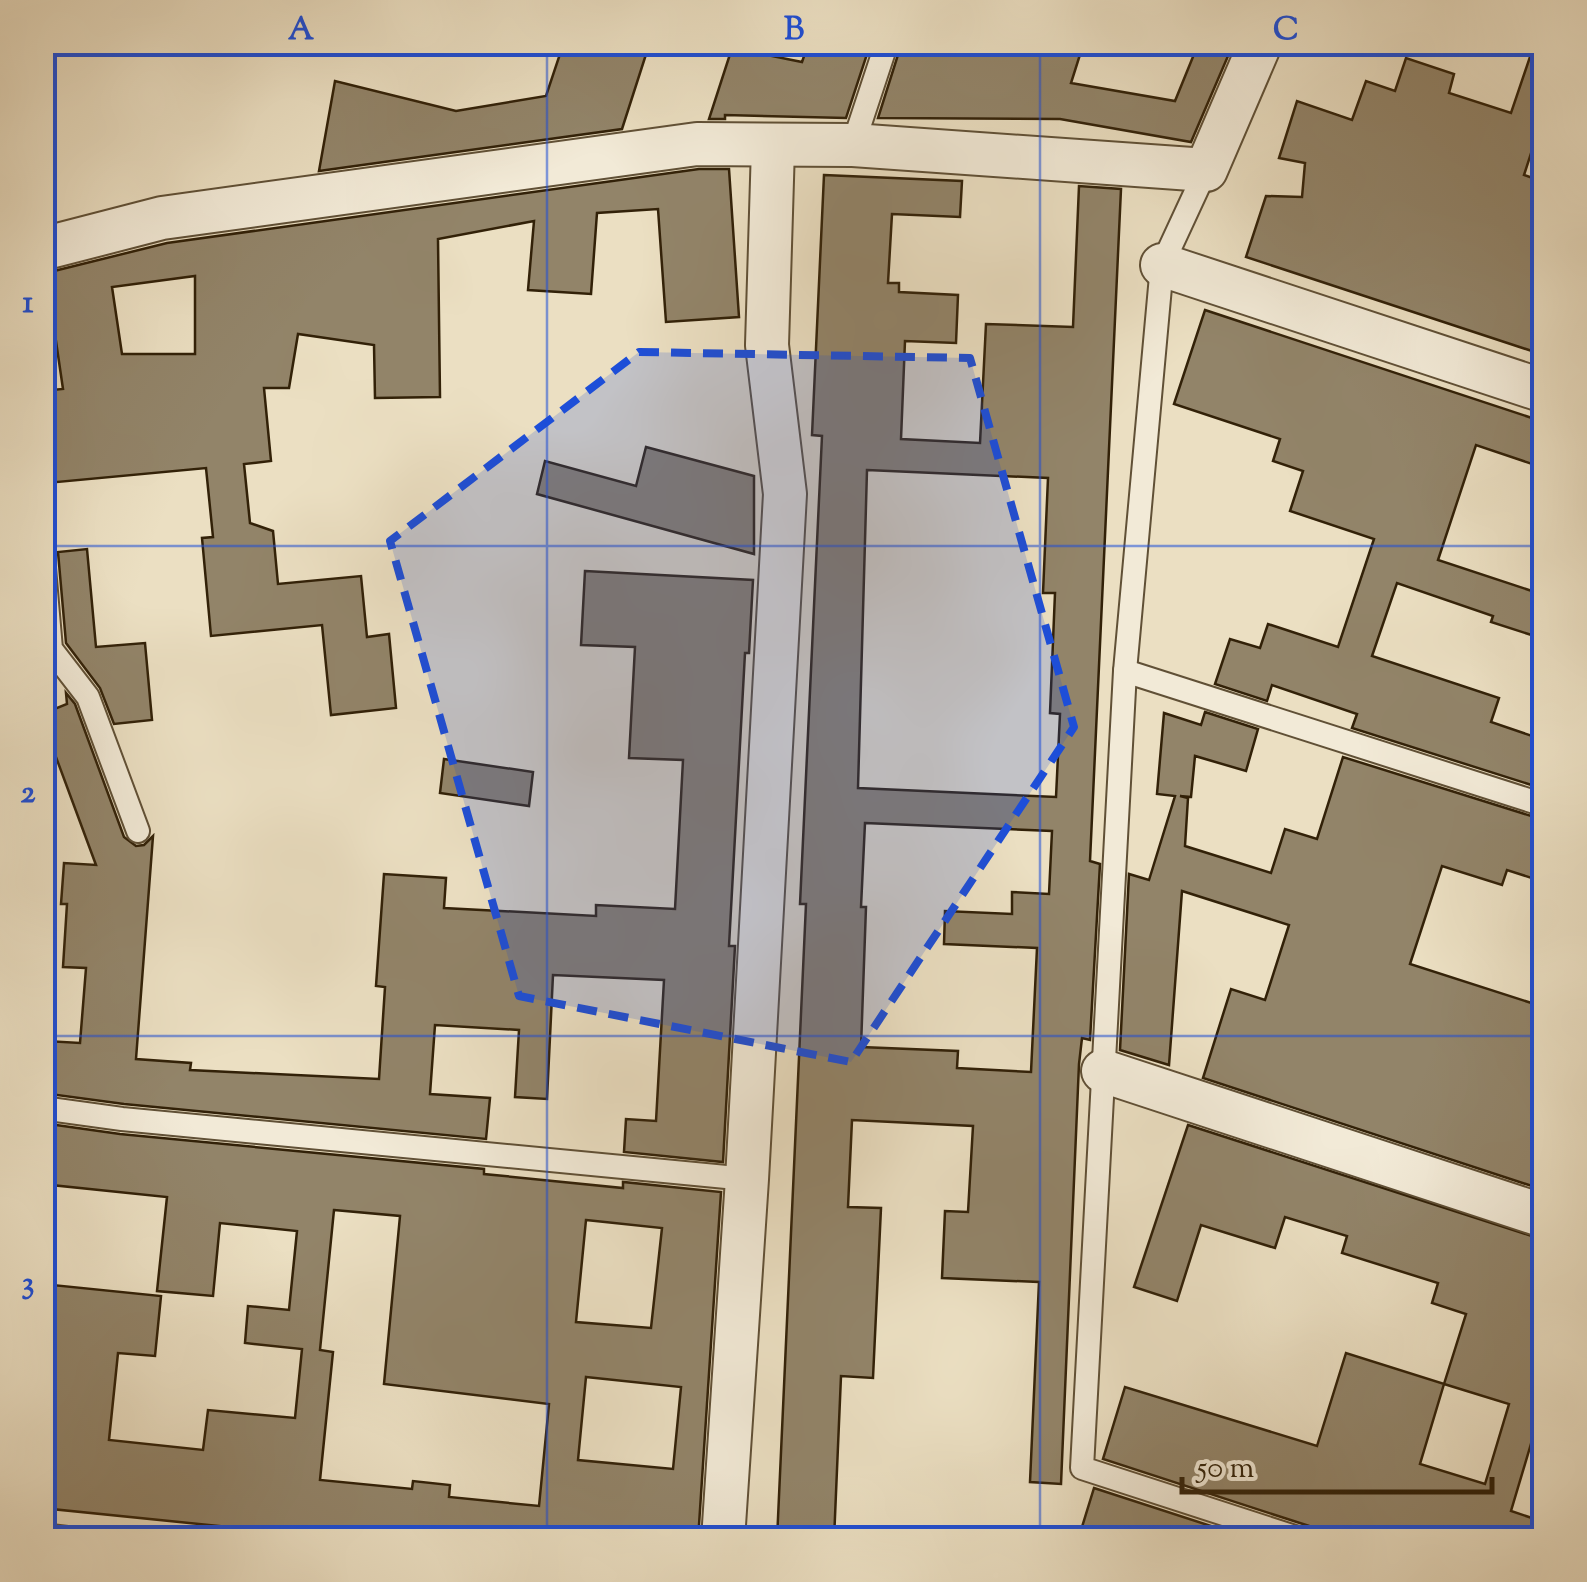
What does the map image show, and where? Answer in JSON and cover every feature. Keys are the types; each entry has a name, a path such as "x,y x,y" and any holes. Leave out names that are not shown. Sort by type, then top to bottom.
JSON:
{"street":[{"path":"42,249 162,218 697,144 853,145 1206,170 1262,42"},
{"path":"723,1540 785,494 767,345 773,147"},
{"path":"1162,264 1544,391"},
{"path":"1103,1071 1544,1216"}],"lane":[{"path":"853,145 886,42"},
{"path":"1206,170 1162,264 1125,671 1082,1468 1304,1540"},
{"path":"42,545 51,649 88,697 138,830"},
{"path":"1125,671 1544,805"},
{"path":"42,1108 122,1120 747,1179"},
{"path":"42,1536 85,1540"}],"highlighted area":[{"path":"639,352 970,358 1074,727 851,1062 519,996 390,541"}],"building":[{"path":"564,42 650,42 622,129 319,171 335,81 456,111 546,96"},
{"path":"809,42 871,42 846,118 725,115 725,119 709,119 732,48 802,62"},
{"path":"902,42 1084,42 1071,83 1175,101 1199,42 1234,42 1191,142 1060,119 878,118"},
{"path":"1535,42 1544,42 1544,113 1524,175 1544,182 1544,355 1246,257 1266,196 1302,197 1305,163 1279,158 1297,101 1352,120 1366,81 1395,91 1406,58 1454,74 1449,93 1511,113"},
{"path":"699,169 729,169 739,317 666,322 658,209 597,213 591,294 528,290 534,221 438,239 440,397 375,398 374,345 298,334 289,388 264,388 271,461 244,464 250,523 273,531 278,584 361,576 367,637 389,634 396,708 331,715 322,625 211,636 202,538 213,537 206,468 47,483 42,391 63,389 46,273 167,243","holes":["195,276 195,354 122,354 112,287"]},
{"path":"824,175 962,181 960,217 892,214 888,283 899,283 899,292 958,295 956,343 905,341 901,439 980,443 986,324 1073,327 1079,186 1121,189 1090,861 1100,864 1090,1040 1082,1038 1079,1064 1061,1484 1030,1482 1039,1282 942,1278 945,1211 968,1212 973,1126 852,1120 848,1207 881,1208 873,1378 841,1376 834,1540 777,1540 806,904 800,904 822,436 812,435","holes":["867,470 1048,478 1043,593 1055,593 1050,713 1060,714 1056,797 858,788","865,823 1052,831 1049,894 1012,892 1012,914 945,911 944,944 1037,948 1031,1072 957,1068 958,1051 861,1047"]},
{"path":"1205,310 1544,422 1544,468 1476,445 1438,560 1544,595 1544,639 1491,622 1493,616 1397,583 1372,656 1499,698 1491,722 1544,740 1544,789 1352,728 1357,714 1272,685 1267,701 1215,684 1230,639 1260,648 1268,624 1338,647 1374,539 1290,511 1303,471 1273,461 1280,439 1174,404"},
{"path":"646,447 754,476 754,554 537,494 545,461 636,486"},
{"path":"87,549 96,647 145,643 152,720 114,724 100,688 66,643 58,552"},
{"path":"585,571 753,580 749,653 745,653 729,946 735,946 723,1162 624,1152 626,1119 656,1121 664,980 553,975 547,1099 515,1097 519,1030 435,1025 430,1094 490,1098 486,1139 42,1093 46,1041 80,1043 86,968 63,967 67,904 61,904 64,863 96,865 53,749 42,753 42,714 67,704 66,693 75,704 124,837 136,846 144,845 153,836 136,1059 191,1063 190,1070 379,1079 385,987 376,986 384,874 446,878 444,908 596,916 596,905 675,909 683,760 629,758 635,647 581,645"},
{"path":"1205,712 1258,729 1246,771 1195,756 1191,797 1180,796 1188,798 1185,846 1271,873 1285,829 1317,839 1343,757 1544,820 1544,882 1507,870 1502,885 1442,866 1410,964 1544,1007 1544,1088 1535,1118 1544,1122 1544,1190 1203,1078 1231,989 1265,1000 1289,925 1182,891 1169,1065 1120,1050 1129,874 1149,880 1175,796 1157,794 1164,713 1201,725"},
{"path":"444,759 533,772 529,806 440,793"},
{"path":"42,1123 484,1169 484,1174 623,1188 623,1182 721,1192 698,1540 356,1540 42,1508 42,1415 53,1285 161,1296 155,1356 118,1353 109,1440 203,1450 208,1410 295,1418 302,1349 245,1343 248,1306 289,1310 297,1231 220,1223 213,1296 157,1291 167,1197 42,1184","holes":["334,1210 400,1216 384,1384 549,1404 539,1506 449,1497 450,1485 413,1481 412,1489 320,1480 333,1352 320,1350","586,1220 662,1228 651,1328 576,1322","586,1377 681,1387 673,1469 578,1460"]},
{"path":"1188,1125 1544,1240 1544,1400 1511,1511 1544,1522 1544,1540 1319,1540 1309,1526 1103,1459 1125,1387 1317,1446 1346,1353 1444,1384 1466,1314 1432,1303 1438,1283 1342,1253 1347,1236 1285,1217 1275,1248 1201,1225 1177,1301 1134,1287","holes":["1444,1384 1509,1404 1485,1484 1420,1464"]},
{"path":"1094,1488 1254,1540 1078,1540"}]}
